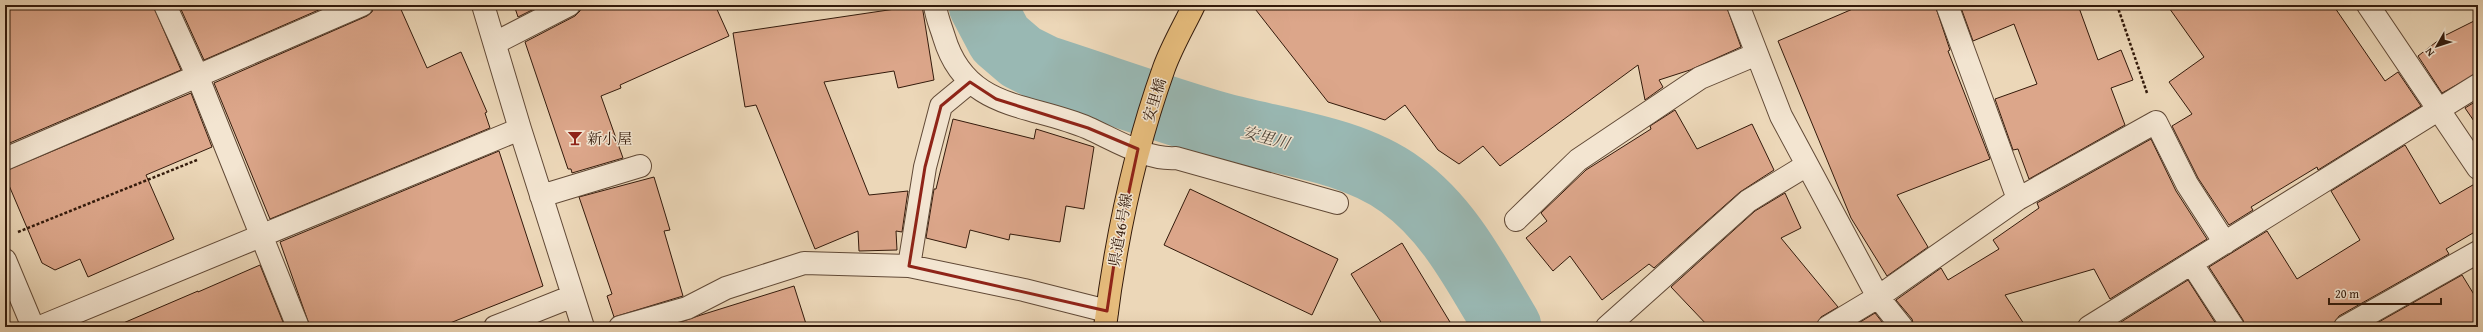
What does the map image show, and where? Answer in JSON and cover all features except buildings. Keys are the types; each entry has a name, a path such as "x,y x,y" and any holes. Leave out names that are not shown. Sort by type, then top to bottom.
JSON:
{"main road":[{"name":"安里橋","path":"1141,142 1164,67 1194,5"},
{"name":"県道46号線","path":"1106,319 1121,220 1141,142"}],"street":[{"path":"165,5 197,75 298,327"},
{"path":"5,159 362,5"},
{"path":"483,5 520,129 583,327"},
{"path":"495,43 569,5"},
{"path":"935,5 947,48 970,82 996,99 1088,128 1103,136 1141,142 1163,159 1176,158 1337,202"},
{"path":"1738,5 1781,116 1878,297 1902,327"},
{"path":"1947,5 2018,199"},
{"path":"2368,5 2478,168"},
{"path":"1516,220 1578,160 1700,78 1757,54"},
{"path":"909,266 925,167 941,106 970,82"},
{"path":"2089,327 2478,85"},
{"path":"1828,327 1878,297 2018,199 2156,122 2187,184 2224,243"},
{"path":"40,327 520,129"},
{"path":"541,196 640,166"},
{"path":"1607,327 1748,201 1807,166"},
{"path":"2345,327 2478,252"},
{"path":"5,260 33,327"},
{"path":"620,327 687,308 726,288 804,263 909,266 1024,290 1106,319"},
{"path":"2192,264 2233,327"},
{"path":"505,325 573,296"}],"path":[{"path":"2117,5 2156,122"},
{"path":"12,235 226,149"}],"highlighted area":[{"path":"970,82 996,99 1088,128 1138,149 1115,257 1107,311 909,266 925,167 941,106"}],"waterway":[{"name":"安里川","path":"982,5 1000,39 1021,57 1045,69 1155,106 1221,126 1291,142 1338,155 1382,173 1401,185 1418,199 1448,232 1462,250 1508,327"}],"place":[{"name":"新小屋","path":"575,138"}]}
